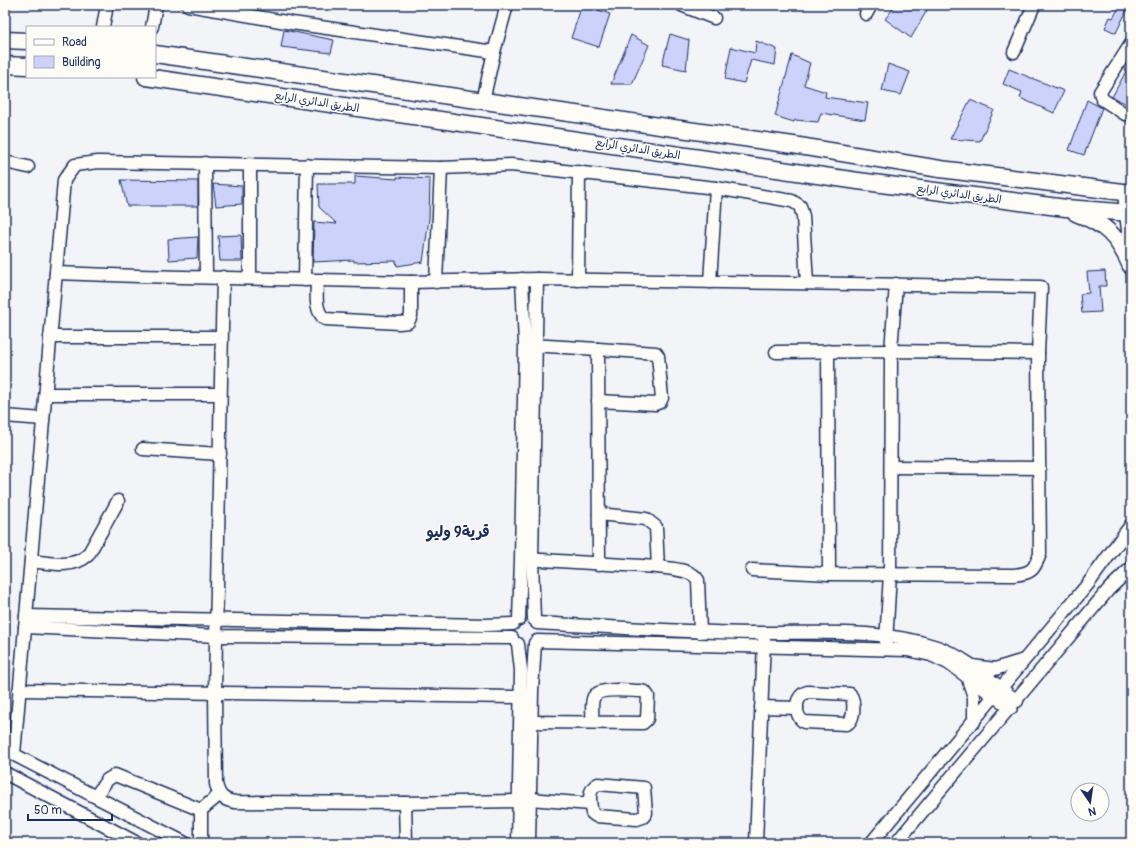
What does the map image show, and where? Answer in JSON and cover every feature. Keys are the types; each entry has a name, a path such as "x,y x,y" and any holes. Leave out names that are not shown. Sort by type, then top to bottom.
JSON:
{"main road":[{"path":"5,40 26,41"},
{"name":"الطريق الدائري الرابع","path":"156,54 940,168 1127,193"},
{"path":"5,65 26,66"},
{"name":"الطريق الدائري الرابع","path":"153,78 858,181 1066,208 1128,213"},
{"path":"1066,208 1096,222 1110,231 1123,248 1131,266"}],"street":[{"path":"103,26 107,5"},
{"path":"152,26 156,5"},
{"path":"188,5 292,23 494,52"},
{"path":"483,101 494,52 507,5"},
{"path":"681,5 714,18"},
{"path":"1014,52 1034,5"},
{"path":"1125,114 1102,99 1100,92 1131,44"},
{"path":"5,162 28,167"},
{"path":"185,843 9,752 19,690 64,180 75,165 98,162 441,168 511,165 716,188 792,201 800,206 803,216 807,283"},
{"path":"205,163 206,277"},
{"path":"250,164 250,278"},
{"path":"307,165 311,280 320,316 325,319 399,323 408,322 411,316 411,282"},
{"path":"436,282 441,168"},
{"path":"578,280 579,172"},
{"path":"710,282 716,188"},
{"path":"1127,193 1131,262"},
{"path":"56,273 411,282 537,279 1041,287 1038,353 1040,554 1035,568 1025,574 1014,575 890,573 829,574 752,570"},
{"path":"223,277 220,394 218,621 215,692 216,784 219,795 226,800 235,802 405,803 524,800 590,804"},
{"path":"522,279 531,345"},
{"path":"529,843 524,800 519,697 521,670 515,641 511,631 516,621 527,559 531,345 537,279"},
{"path":"885,649 890,573 892,467 891,351 896,284"},
{"path":"50,336 222,337"},
{"path":"531,345 656,353 658,356 662,398 660,402 655,404 598,401"},
{"path":"598,349 599,564"},
{"path":"828,351 829,574"},
{"path":"776,352 891,351 1038,353"},
{"path":"46,394 220,394"},
{"path":"5,416 44,419"},
{"path":"143,449 220,454"},
{"path":"892,467 1039,468"},
{"path":"31,561 71,564 81,561 88,555 118,501"},
{"path":"599,514 646,519 652,523 656,527 658,567"},
{"path":"871,843 974,722 1088,584 1131,526 1131,516"},
{"path":"527,559 658,567 688,572 697,577 698,580 700,632"},
{"path":"518,843 524,800 531,722 536,642 540,630 536,621 527,559"},
{"path":"896,843 1014,705 1109,589 1131,568"},
{"path":"25,621 218,621 486,625 516,621 526,617 536,621 700,632 856,634 886,636 918,641 939,648 1014,705"},
{"path":"25,621 217,636 515,641 530,646 536,642 907,650 931,656 968,671 995,669 1025,660"},
{"path":"756,843 764,633"},
{"path":"968,671 974,697 974,722"},
{"path":"19,690 519,697"},
{"path":"531,722 592,721 643,723 647,719 648,696 645,692 641,691 602,690 596,692 593,698 592,721"},
{"path":"802,693 846,693 850,694 852,697 852,720 846,724 804,722 800,720 797,708 798,697 802,693"},
{"path":"761,707 797,708"},
{"path":"5,773 137,843"},
{"path":"96,796 107,780 115,775 201,810"},
{"path":"598,784 641,786 645,790 646,812 643,817 637,819 596,816 592,814 590,804 591,791 594,786 598,784"},
{"path":"201,810 219,795"},
{"path":"405,803 406,843"},
{"path":"201,810 201,843"}],"building":[{"path":"582,5 610,14 599,47 571,38"},
{"path":"896,5 930,5 911,38 885,19"},
{"path":"1120,6 1127,10 1116,33 1105,28 1110,17 1113,18"},
{"path":"284,30 334,40 331,53 281,47"},
{"path":"670,34 689,40 686,70 662,65"},
{"path":"631,35 649,45 632,84 611,84"},
{"path":"756,41 777,49 775,65 751,60 744,83 725,79 731,47 755,53"},
{"path":"792,55 810,63 804,85 826,92 825,97 868,103 865,120 821,113 818,122 795,120 794,122 775,116"},
{"path":"1131,62 1131,106 1112,97"},
{"path":"888,64 910,72 901,95 882,91"},
{"path":"1009,69 1064,91 1054,113 1020,98 1022,92 1003,84"},
{"path":"970,100 994,110 980,141 950,139"},
{"path":"1087,100 1102,108 1084,155 1069,150"},
{"path":"355,176 397,179 397,177 430,179 429,219 423,262 397,266 396,261 354,262 354,260 313,262 314,222 337,224 319,207 318,184 355,184"},
{"path":"121,180 198,181 198,206 127,206"},
{"path":"213,184 242,186 242,204 216,206"},
{"path":"241,235 242,261 220,261 218,236"},
{"path":"198,237 197,258 169,260 168,239"},
{"path":"1105,271 1106,286 1099,286 1101,312 1082,313 1080,294 1089,293 1087,272"}],"district":[{"name":"قرية9 وليو","path":"458,532"}]}
